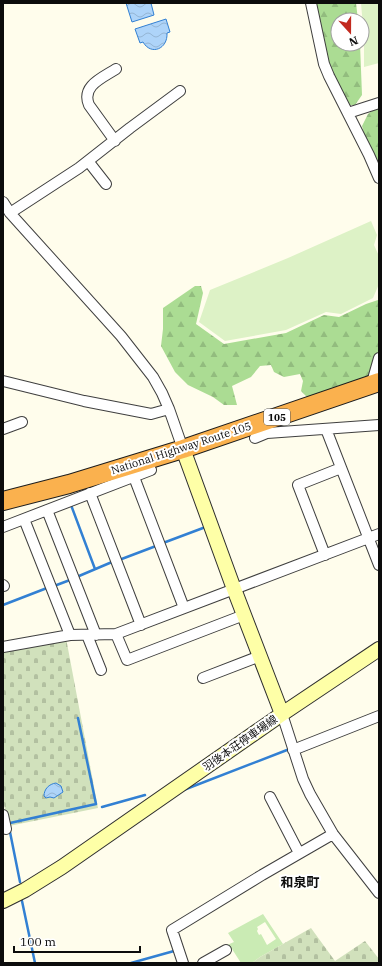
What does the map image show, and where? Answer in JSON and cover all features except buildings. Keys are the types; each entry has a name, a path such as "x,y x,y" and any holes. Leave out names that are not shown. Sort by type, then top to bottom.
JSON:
{"highway":[{"name":"National Highway Route 105","path":"3,501 69,484 183,449 375,384"}],"main road":[{"name":"羽後本荘停車場線","path":"3,901 25,890 62,867 282,714 234,589 183,449"},
{"path":"282,714 379,649"}],"street":[{"path":"311,3 324,64 369,154 379,178"},
{"path":"115,141 89,105 87,92 90,87 116,69"},
{"path":"10,213 79,168 130,128 180,92"},
{"path":"348,113 379,103"},
{"path":"88,161 106,184"},
{"path":"3,202 10,213 121,336 153,377 169,409 183,449"},
{"path":"375,384 379,358"},
{"path":"3,381 84,401 151,414 169,409"},
{"path":"3,429 22,422"},
{"path":"255,438 267,433 379,425"},
{"path":"326,429 379,565"},
{"path":"326,555 298,485 341,468"},
{"path":"3,527 151,470"},
{"path":"134,477 184,608"},
{"path":"90,493 141,625"},
{"path":"47,510 91,635 101,670"},
{"path":"24,519 70,635"},
{"path":"3,647 70,635 116,634 379,534"},
{"path":"116,634 127,660 244,615"},
{"path":"203,678 260,656"},
{"path":"282,714 303,779 310,794 333,834 379,893"},
{"path":"293,750 379,716"},
{"path":"270,797 299,853"},
{"path":"3,815 6,829"},
{"path":"183,963 172,930 333,834"},
{"path":"203,963 226,950"}],"green space":[{"path":"314,3 356,3 357,12 330,12 330,52 360,52 362,95 355,105 349,105 328,65"},
{"path":"361,3 379,3 379,63 364,67 364,52 370,52 370,12 362,12"},
{"path":"379,107 379,161 377,162 364,135 362,126 368,114"},
{"path":"371,221 377,235 374,245 379,256 379,284 373,298 341,314 326,312 286,330 225,341 199,322 210,290 288,258"},
{"path":"195,286 201,286 203,293 196,324 224,344 286,333 324,315 339,317 379,299 379,349 371,377 307,397 301,391 303,381 300,374 284,377 274,372 271,365 260,366 251,377 232,386 237,405 224,405 213,397 188,385 175,372 161,346 163,308"},
{"path":"66,638 98,808 9,826 3,801 3,650"},
{"path":"263,914 283,944 252,963 241,963 232,949 230,950 227,945 234,942 228,933","holes":["265,922 276,939 267,945 261,934 259,935 257,927"]},
{"path":"311,928 335,961 365,941 379,961 376,963 252,963"}],"water":[{"path":"126,3 151,3 154,15 132,22"},
{"path":"166,19 170,32 167,33 167,39 162,47 154,50 150,49 143,42 140,43 135,29"},
{"path":"56,783 61,786 63,792 54,798 46,798 44,793 47,787"}],"waterway":[{"path":"71,505 95,569"},
{"path":"163,543 203,528"},
{"path":"119,560 156,546"},
{"path":"79,576 112,562"},
{"path":"54,586 70,580"},
{"path":"3,605 47,588"},
{"path":"10,823 96,804 78,718"},
{"path":"181,791 287,750"},
{"path":"102,807 145,795"},
{"path":"10,832 20,882"},
{"path":"22,901 35,963"},
{"path":"131,963 174,951"}],"district":[{"name":"和泉町","path":"300,882"}]}
